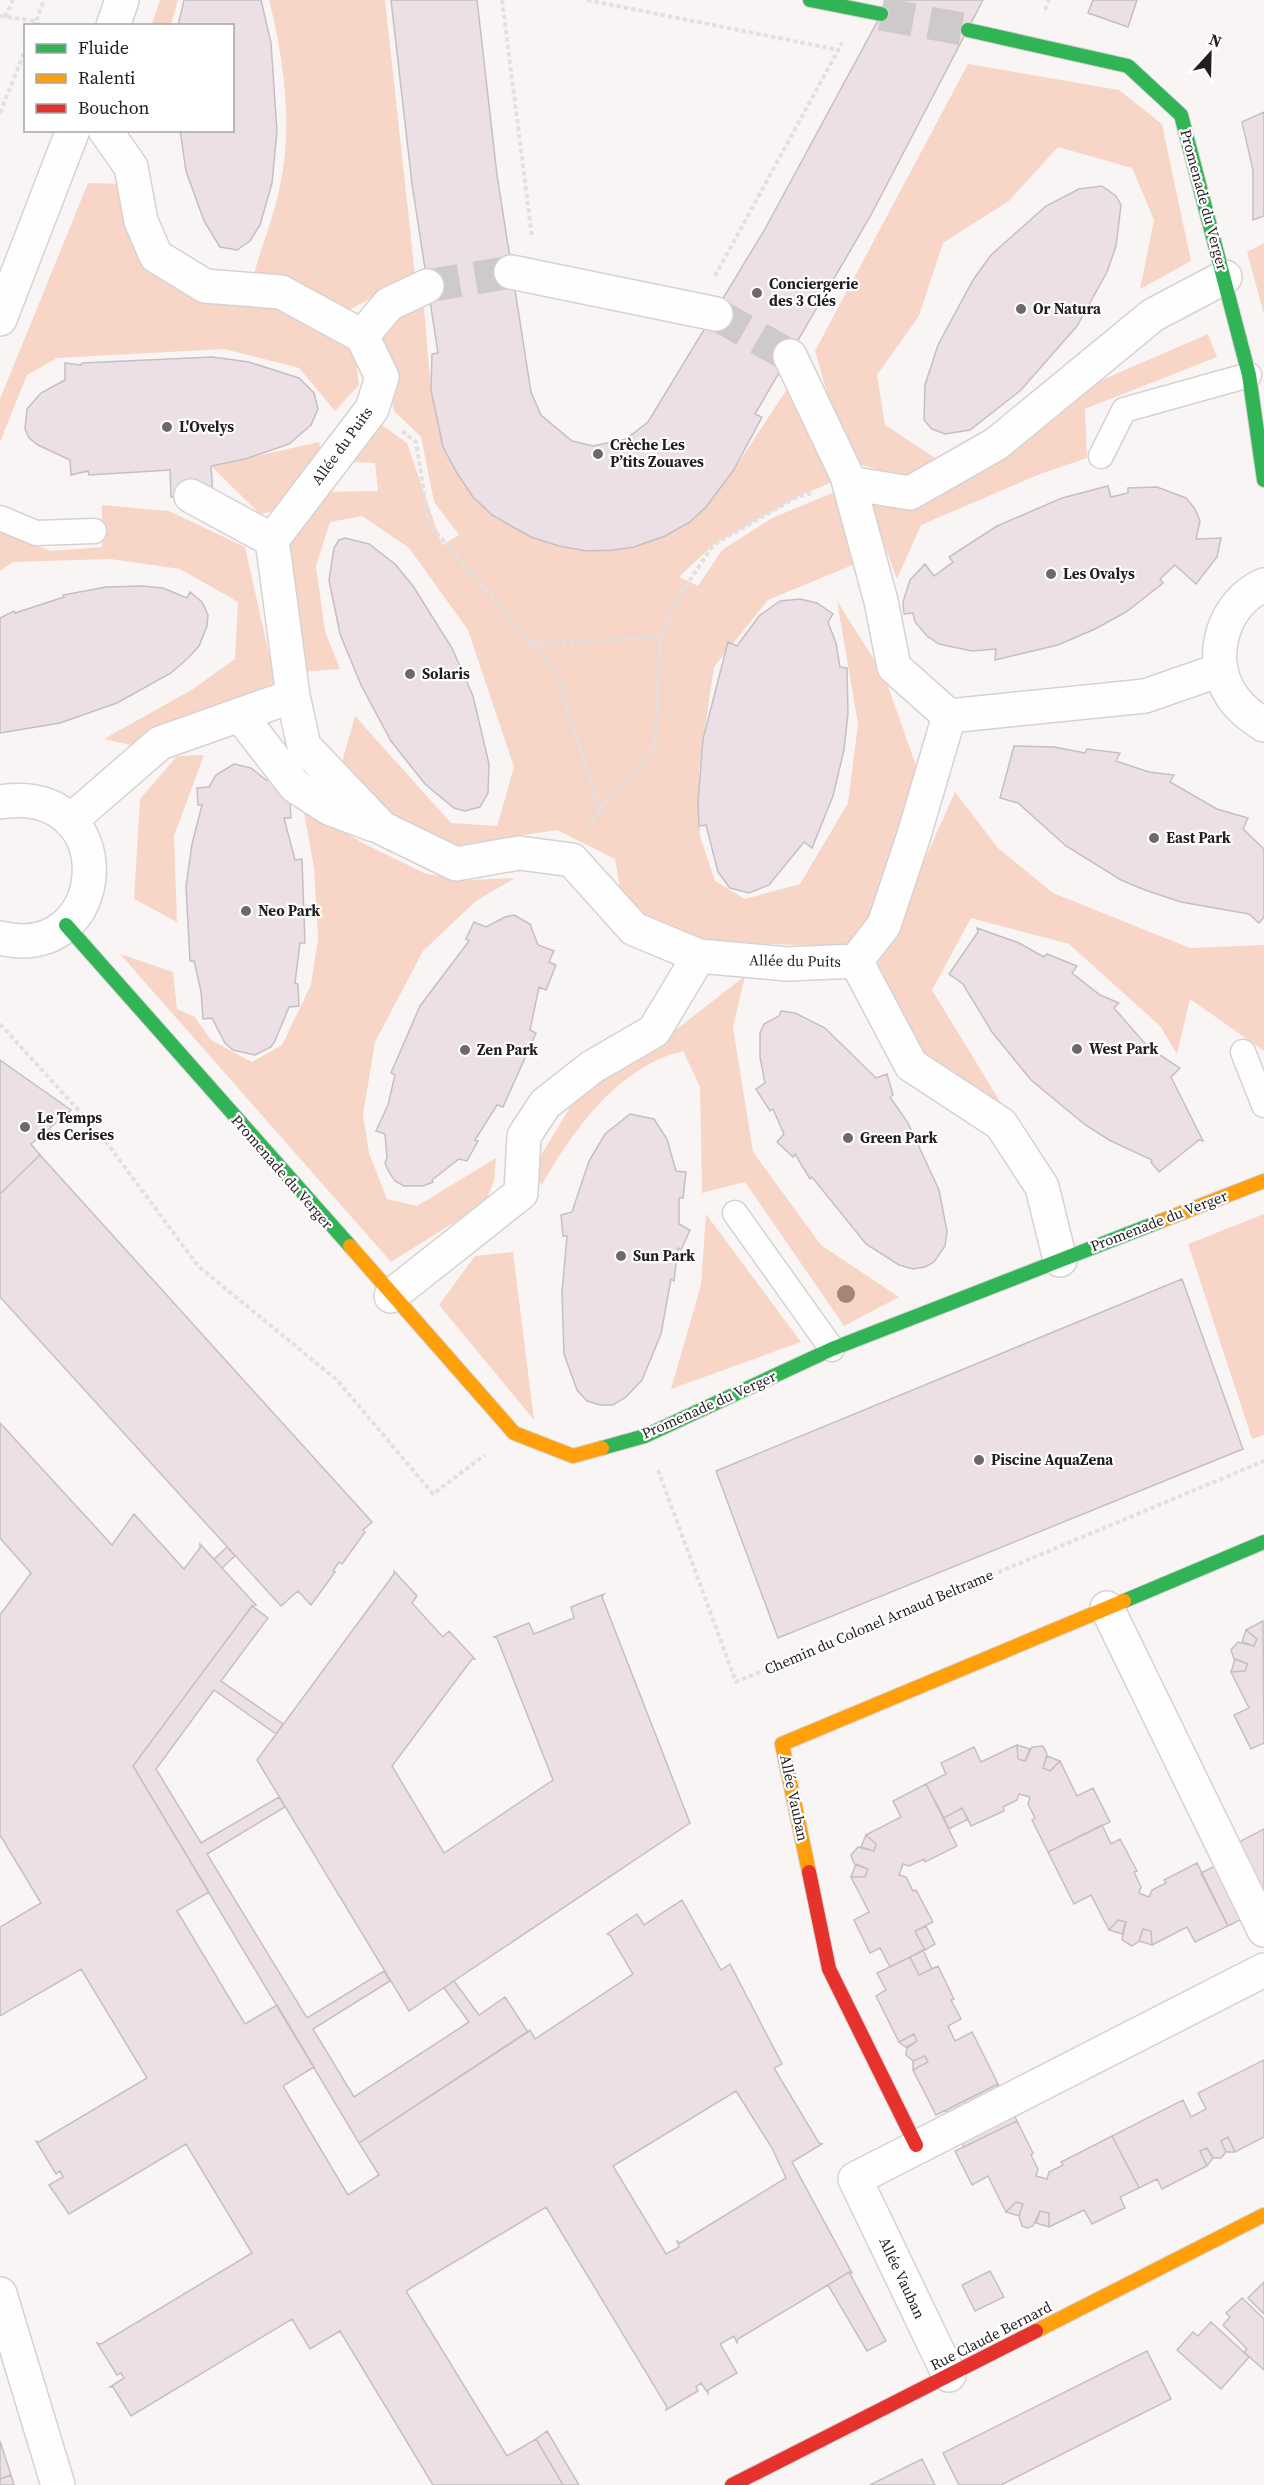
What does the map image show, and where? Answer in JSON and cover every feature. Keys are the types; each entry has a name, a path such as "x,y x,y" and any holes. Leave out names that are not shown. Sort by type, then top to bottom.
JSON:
{"street":[{"path":"114,24 122,0"},
{"path":"810,0 881,14"},
{"name":"Promenade du Verger","path":"968,30 1128,66 1181,115 1249,375 1264,480"},
{"path":"0,319 72,132"},
{"path":"106,132 131,167 141,221 156,256 205,286 281,292 362,336 389,304 427,286"},
{"path":"524,275 706,313"},
{"path":"849,483 910,494 996,444 1153,315 1225,277"},
{"name":"Allée du Puits","path":"272,540 372,409 382,377 362,336"},
{"path":"790,356 849,483 881,601 894,668 949,716 1145,696 1220,670"},
{"path":"191,496 272,540 293,696 304,746 382,828"},
{"path":"1264,585 1238,604 1225,624 1219,647 1220,670 1229,693 1244,712 1264,725"},
{"path":"70,821 160,743 293,696"},
{"path":"240,715 295,786 329,808 382,828 456,864 519,853 572,860"},
{"name":"Allée du Puits","path":"572,860 634,929 699,956 788,964 856,961 884,926 949,716"},
{"path":"0,802 17,799 37,801 55,809 70,821 82,836 89,854 91,874 88,893 79,910 66,925 49,935 30,941 0,938"},
{"name":"Promenade du Verger","path":"66,925 391,1296 514,1432 573,1456 645,1436 832,1349 1264,1181"},
{"path":"391,1296 521,1193 524,1137 545,1104 592,1067 654,1031 699,956"},
{"path":"856,961 911,1065 1001,1124 1042,1187 1060,1260"},
{"name":"Allée Vauban","path":"916,2145 829,1969 782,1744 1264,1542"},
{"path":"1107,1608 1264,1930"},
{"name":"Allée Vauban","path":"949,2375 855,2179 916,2145 954,2128 1264,1970"},
{"name":"Rue Claude Bernard","path":"732,2485 1264,2215"},
{"path":"0,2294 58,2485"}],"lane":[{"path":"1101,456 1124,410 1249,375"},
{"path":"0,518 36,533 94,531"},
{"path":"1243,1052 1264,1105"},
{"path":"735,1213 832,1349"}],"path":[{"path":"13,0 2,17 35,23 44,0"},
{"path":"502,0 524,275"},
{"path":"587,0 839,50"},
{"path":"706,313 860,10"},
{"path":"0,113 24,53"},
{"path":"372,409 416,442 429,524 558,673 599,809"},
{"path":"572,860 599,809 655,748 660,637 678,600 713,545 797,497 849,483"},
{"path":"532,644 660,637"},
{"path":"0,1024 101,1134 198,1266 336,1380 433,1494 514,1432"},
{"name":"Chemin du Colonel Arnaud Beltrame","path":"645,1436 736,1682 1264,1461"}],"shaded area":[{"path":"160,0 178,0 171,24 152,24"},
{"path":"269,0 385,0 415,275 347,311 253,279 277,198 286,140 285,92 279,45"},
{"path":"968,64 1119,90 1162,124 1191,261 1140,289 1154,220 1132,168 1058,147 1009,201 943,243 919,316 877,375 885,425 941,462 914,481 860,464 833,413 815,351"},
{"path":"88,183 126,184 130,242 176,285 276,305 355,351 359,385 335,411 299,368 224,349 57,358 27,375 0,442 0,399"},
{"path":"1264,243 1264,314 1247,252"},
{"path":"424,308 431,390 443,447 492,515 531,537 613,550 690,522 733,471 791,383 847,476 797,497 713,545 679,577 698,586 722,550 772,518 840,490 862,561 768,600 714,667 699,770 700,836 715,881 745,899 800,884 848,803 858,724 837,601 884,675 919,774 878,912 844,947 704,941 669,937 622,900 615,859 557,830 454,846 397,826 342,762 355,716 451,823 497,826 514,767 468,630 409,548 362,516 330,522 316,566 325,631 340,669 301,672 285,542 321,492 378,491 375,463 347,462 376,421 407,443 442,545 459,535 434,502 421,437 394,411 378,337 403,310"},
{"path":"1208,334 1217,357 1085,409 1087,458 1040,474 921,525 897,579 864,490 907,507 1088,386"},
{"path":"319,442 322,453 280,510 260,514 211,466"},
{"path":"102,505 169,511 245,547 276,685 144,748 104,739 193,689 235,659 238,602 180,569 110,559 13,562 0,571 0,531 51,551 102,547"},
{"path":"204,755 174,836 177,922 134,899 140,799 177,756"},
{"path":"955,792 998,848 1053,893 1190,948 1264,945 1264,1051 1190,999 1177,1054 1160,1026 1069,944 971,918 932,990 1001,1103 923,1057 877,966"},
{"path":"303,807 361,842 426,874 469,880 515,878 476,901 423,951 375,1042 363,1115 369,1153 387,1199 417,1206 496,1158 494,1181 485,1203 391,1262 120,954 173,972 177,1009 195,1017 211,1040 252,1062 282,1045 311,985 318,939 314,868"},
{"path":"745,976 733,1027 753,1152 821,1245 899,1297 844,1326 745,1182 702,1193 700,1087 683,1051 660,1059 638,1071 600,1103 568,1143 542,1185 532,1170 572,1104 605,1065 673,1032"},
{"path":"706,1214 801,1342 671,1389 701,1285"},
{"path":"1264,1214 1264,1435 1252,1439 1188,1244"},
{"path":"513,1252 534,1420 439,1305 475,1256"}],"building":[{"path":"184,0 261,0 271,43 277,131 272,183 260,225 250,241 237,250 220,247 204,221 186,171 180,132 234,132 234,24 178,24"},
{"path":"391,0 477,0 497,175 531,392 541,415 572,441 593,446 626,439 648,422 765,229 889,0 983,0 871,215 755,414 762,417 733,471 706,507 690,522 665,536 634,547 587,551 559,546 531,537 492,515 473,497 443,447 431,390 432,354 438,353 412,184"},
{"path":"1093,0 1137,0 1128,27 1088,13"},
{"path":"1264,112 1264,216 1253,220 1253,170 1242,122"},
{"name":"Or Natura","path":"1102,186 1116,196 1121,205 1116,246 1107,272 1077,326 1021,390 970,430 945,434 932,429 924,420 925,385 938,345 973,280 991,255 1046,206 1079,189"},
{"name":"L'Ovelys","path":"212,357 249,362 299,378 314,393 318,409 311,425 289,444 245,459 211,466 213,495 171,497 170,470 89,475 88,471 71,475 70,460 38,445 29,438 25,429 27,409 41,393 65,380 65,363 81,365 82,363"},
{"name":"Les Ovalys","path":"1108,486 1111,497 1128,493 1128,488 1157,487 1186,498 1195,509 1200,521 1196,539 1221,538 1217,557 1196,584 1175,565 1160,579 1163,583 1126,612 1095,629 1058,645 995,660 996,649 972,651 939,644 927,636 915,622 913,613 904,614 903,602 910,580 925,564 934,576 953,562 949,557 997,526 1062,498"},
{"name":"Solaris","path":"345,538 369,544 395,564 413,586 452,648 473,696 489,764 488,793 480,807 465,811 454,808 425,784 391,741 361,685 340,634 329,580 334,548 339,540"},
{"path":"106,587 163,588 187,598 190,592 202,602 208,615 207,626 199,646 188,658 171,673 117,703 60,723 0,733 0,618 14,611 15,613 64,597 63,595"},
{"path":"800,599 817,603 833,614 828,622 836,643 840,667 847,668 848,713 844,750 833,796 812,848 804,842 769,885 749,893 730,888 718,872 706,825 699,826 698,802 703,739 728,642 737,646 759,616 780,601"},
{"name":"East Park","path":"1014,746 1054,747 1085,753 1087,749 1120,753 1116,761 1149,772 1174,775 1170,782 1217,809 1248,818 1243,829 1264,849 1264,917 1259,923 1249,914 1181,902 1145,890 1121,880 1066,846 1018,803 1000,798"},
{"name":"Neo Park","path":"234,764 251,768 266,780 280,780 289,789 291,818 284,818 295,860 302,859 305,943 300,943 295,983 298,984 299,1006 289,1007 271,1047 255,1055 233,1050 225,1043 212,1018 203,1019 201,991 194,961 190,961 186,886 192,844 202,805 198,805 197,788 209,787 216,775"},
{"name":"Zen Park","path":"514,915 530,924 538,945 554,951 549,962 556,965 546,990 539,987 530,1030 536,1033 503,1107 497,1105 475,1140 478,1141 467,1161 459,1159 432,1180 433,1182 423,1186 404,1186 395,1181 389,1172 385,1163 387,1158 385,1134 376,1131 388,1105 395,1075 391,1073 420,1006 469,941 466,939 474,922 486,927"},
{"name":"West Park","path":"977,928 1019,943 1044,957 1047,954 1077,966 1072,973 1100,995 1119,1003 1114,1008 1155,1055 1157,1053 1180,1068 1171,1077 1203,1141 1199,1140 1159,1172 1151,1162 1152,1160 1109,1140 1084,1124 1031,1080 992,1032 963,984 949,974 978,932"},
{"name":"Green Park","path":"781,1011 795,1013 825,1028 876,1078 887,1074 893,1095 890,1097 908,1123 939,1190 947,1231 945,1246 934,1262 925,1267 913,1269 899,1265 866,1244 812,1177 810,1179 795,1154 793,1157 777,1142 784,1134 773,1109 770,1111 756,1089 765,1083 760,1057 760,1033 764,1024 779,1016"},
{"name":"Le Temps des Cerises","path":"0,1060 71,1110 31,1144 40,1155 0,1194"},
{"name":"Sun Park","path":"630,1114 654,1119 667,1139 676,1171 686,1172 683,1198 679,1198 679,1224 690,1230 681,1250 678,1248 674,1281 671,1279 661,1334 642,1380 626,1397 613,1405 600,1405 587,1401 577,1390 564,1354 562,1292 567,1236 563,1236 561,1215 572,1212 589,1161 605,1134"},
{"path":"40,1155 372,1522 363,1530 365,1532 342,1564 339,1562 333,1571 335,1572 311,1605 298,1591 281,1606 0,1297 0,1194"},
{"name":"Piscine AquaZena","path":"1182,1279 1243,1449 778,1638 716,1471"},
{"path":"0,1423 112,1545 134,1514 184,1569 200,1548 200,1544 256,1605 252,1606 133,1766 209,1892 177,1911 245,2024 277,2005 314,2067 283,2086 348,2195 379,2175 359,2143 530,2030 535,2039 633,1974 610,1935 607,1934 637,1914 644,1925 682,1900 721,1970 730,1964 782,2064 774,2068 819,2143 822,2144 792,2162 852,2273 849,2272 738,2339 737,2343 734,2336 720,2344 737,2373 708,2390 708,2393 701,2383 696,2387 698,2391 666,2410 667,2407 546,2207 406,2291 507,2456 536,2439 563,2485 433,2485 340,2331 310,2349 292,2319 131,2416 113,2387 110,2387 124,2378 121,2373 117,2375 97,2343 101,2344 252,2253 186,2144 69,2214 49,2185 63,2177 60,2171 56,2174 36,2141 39,2142 147,2078 81,1969 0,2016 0,1927 41,1903 0,1835 0,1615 31,1573 0,1538","holes":["736,2091 772,2148 786,2178 680,2243 677,2241 679,2247 666,2254 613,2166"]},
{"path":"227,1547 235,1556 222,1568 214,1559"},
{"path":"394,1571 417,1596 412,1603 443,1637 449,1631 475,1659 472,1659 392,1766 444,1853 553,1780 497,1638 494,1637 529,1623 534,1634 574,1618 571,1607 604,1594 602,1597 690,1823 409,2011 257,1760"},
{"path":"252,1606 268,1618 221,1681 283,1724 276,1734 214,1690 156,1769 201,1843 279,1797 285,1807 207,1854 307,2018 384,1971 390,1981 313,2029 354,2097 469,2022 444,1988 454,1981 479,2015 505,1997 528,2032 359,2143 133,1766"},
{"path":"1263,1621 1264,1743 1251,1749 1234,1715 1249,1708 1231,1672 1245,1671 1248,1664 1234,1659 1231,1650 1238,1642 1254,1646 1257,1639 1246,1630"},
{"path":"1246,1630 1257,1639 1254,1646 1242,1642"},
{"path":"1235,1659 1248,1664 1245,1671 1231,1672"},
{"path":"1017,1745 1030,1749 1025,1761 1018,1759"},
{"path":"1017,1745 1018,1759 1025,1761 1032,1747 1043,1746 1047,1754 1043,1768 1050,1771 1060,1761 1077,1796 1093,1788 1110,1822 1048,1852 1032,1820 1035,1818 1028,1804 1030,1797 1019,1794 1017,1800 1003,1807 1004,1811 971,1826 962,1808 944,1818 926,1784 946,1774 941,1763 974,1747 981,1762"},
{"path":"1047,1756 1060,1761 1050,1771 1043,1768"},
{"path":"926,1784 957,1846 925,1862 924,1859 909,1866 903,1864 899,1875 906,1877 913,1891 916,1890 933,1922 915,1931 925,1950 890,1967 880,1948 870,1953 854,1920 869,1912 851,1877 865,1877 868,1869 854,1864 851,1855 858,1847 874,1851 876,1844 866,1835 901,1817 893,1801"},
{"path":"962,1808 968,1819 949,1829 944,1818"},
{"path":"1102,1825 1111,1844 1120,1839 1137,1871 1134,1872 1141,1887 1139,1893 1149,1897 1152,1890 1166,1883 1164,1880 1197,1863 1228,1926 1195,1942 1187,1927 1152,1945 1151,1931 1143,1929 1139,1941 1132,1946 1122,1940 1126,1922 1118,1920 1109,1930 1091,1895 1074,1904 1048,1852"},
{"path":"1264,1829 1264,1900 1235,1844"},
{"path":"866,1835 876,1844 874,1851 861,1847"},
{"path":"1240,1853 1264,1908 1228,1926 1201,1873"},
{"path":"856,1864 868,1869 865,1877 851,1877"},
{"path":"1118,1920 1126,1922 1122,1934 1109,1930"},
{"path":"926,1926 935,1944 925,1950 915,1931"},
{"path":"1143,1929 1151,1931 1152,1945 1139,1941"},
{"path":"923,1950 932,1969 919,1975 910,1957"},
{"path":"910,1957 919,1975 938,1966 961,2019 948,2026 955,2041 972,2032 998,2084 936,2115 913,2070 928,2062 925,2056 913,2061 906,2055 907,2047 917,2041 914,2034 899,2042 876,1996 886,1990 877,1973"},
{"path":"914,2034 917,2041 907,2048 899,2042"},
{"path":"925,2056 928,2062 913,2070 913,2061"},
{"path":"1264,2060 1264,2137 1235,2152 1228,2137 1221,2141 1226,2152 1221,2158 1213,2158 1207,2148 1200,2151 1207,2166 1162,2189 1157,2179 1139,2188 1112,2136 1183,2100 1191,2117 1206,2109 1198,2093"},
{"path":"998,2084 1017,2121 964,2147 946,2110"},
{"path":"1017,2121 1033,2153 1031,2155 1038,2169 1036,2176 1047,2179 1049,2172 1063,2165 1061,2162 1112,2136 1139,2188 1120,2197 1125,2208 1092,2224 1084,2210 1049,2227 1049,2213 1040,2211 1033,2226 1027,2228 1022,2226 1019,2216 1023,2204 1016,2202 1006,2212 988,2176 972,2185 955,2151"},
{"path":"1228,2137 1235,2152 1226,2152 1221,2141"},
{"path":"1207,2148 1213,2158 1207,2166 1200,2151"},
{"path":"1016,2202 1023,2204 1019,2216 1006,2212"},
{"path":"1040,2211 1049,2213 1049,2227 1036,2223"},
{"path":"990,2271 1004,2297 975,2311 962,2285"},
{"path":"849,2272 886,2341 867,2351 828,2285"},
{"path":"1264,2282 1264,2314 1248,2298"},
{"path":"1242,2298 1264,2319 1264,2370 1244,2352 1247,2349 1223,2325 1230,2317 1226,2313"},
{"path":"1211,2322 1249,2357 1221,2389 1177,2350 1193,2332 1198,2336"},
{"path":"1147,2351 1171,2399 1001,2485 959,2485 943,2453"},
{"path":"547,2431 579,2485 563,2485 536,2439"},
{"path":"0,2441 11,2475 0,2479"},
{"path":"922,2459 935,2485 870,2485"},
{"path":"11,2475 14,2485 0,2485 0,2479"}],"tunnel":[{"path":"881,14 968,30"},
{"path":"427,286 511,272"},
{"path":"716,314 790,356"}],"traffic: fast":[{"path":"810,0 881,14"},
{"path":"968,30 1128,66 1181,115 1249,375 1264,480"},
{"path":"66,925 350,1246"},
{"path":"602,1448 645,1436 832,1349 1161,1221"},
{"path":"1124,1601 1264,1542"}],"traffic: slow":[{"path":"1161,1221 1264,1181"},
{"path":"350,1246 514,1433 573,1456 602,1448"},
{"path":"809,1872 782,1744 1124,1601"},
{"path":"1036,2331 1264,2215"}],"traffic: jam":[{"path":"809,1872 829,1969 916,2145"},
{"path":"732,2485 1036,2331"}],"place":[{"name":"Conciergerie des 3 Clés","path":"757,293"},
{"name":"Or Natura","path":"1021,309"},
{"name":"L'Ovelys","path":"167,427"},
{"name":"Crèche Les P’tits Zouaves","path":"598,454"},
{"name":"Les Ovalys","path":"1051,574"},
{"name":"Solaris","path":"410,674"},
{"name":"East Park","path":"1154,838"},
{"name":"Neo Park","path":"246,911"},
{"name":"West Park","path":"1077,1049"},
{"name":"Zen Park","path":"465,1050"},
{"name":"Le Temps des Cerises","path":"25,1127"},
{"name":"Green Park","path":"848,1138"},
{"name":"Sun Park","path":"621,1256"},
{"name":"Piscine AquaZena","path":"979,1460"}]}
